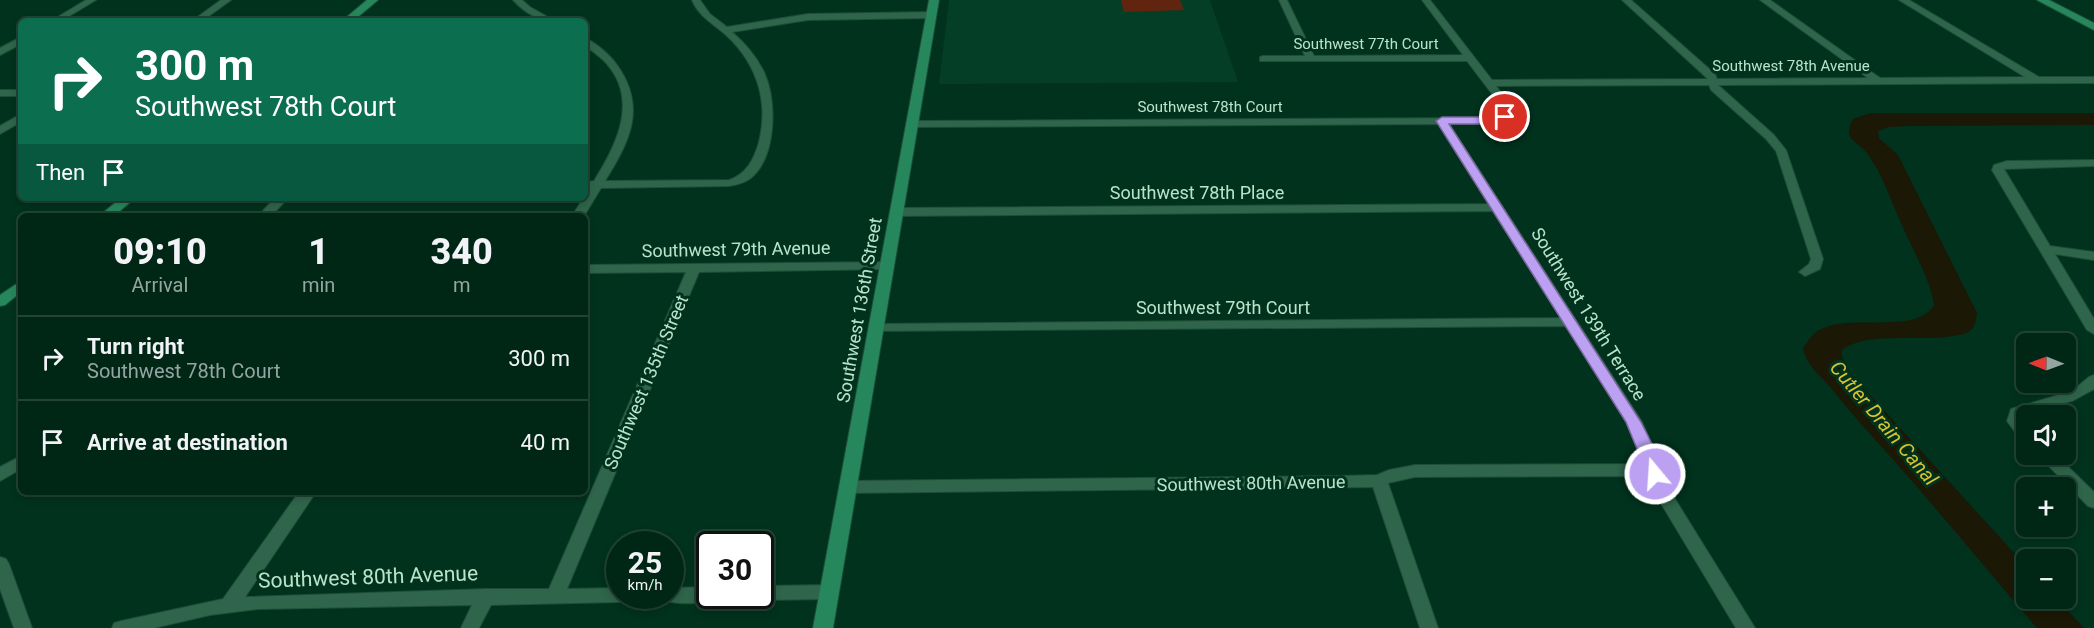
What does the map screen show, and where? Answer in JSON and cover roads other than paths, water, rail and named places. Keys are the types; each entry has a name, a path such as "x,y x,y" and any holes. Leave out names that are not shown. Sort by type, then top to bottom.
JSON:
{"street":[{"path":"60,18 92,0"},
{"path":"200,18 227,0"},
{"path":"351,18 373,0"},
{"path":"517,0 527,9 544,18"},
{"path":"591,186 722,184 742,180 758,160 767,129 769,109 758,69 743,47 704,14 696,0"},
{"name":"Southwest 136th Street","path":"823,628 934,0"},
{"path":"1283,0 1311,59"},
{"path":"1426,0 1488,83"},
{"path":"1626,0 1712,76 1714,88 1774,141 1784,156 1817,259 1815,266 1805,272"},
{"path":"1764,0 1878,81"},
{"path":"1903,0 2036,80"},
{"path":"2042,0 2094,27"},
{"path":"725,30 808,17 931,15"},
{"path":"0,52 18,42"},
{"path":"588,42 618,68 627,85 630,100 626,131 591,186"},
{"name":"Southwest 77th Court","path":"1263,59 1469,58"},
{"name":"Southwest 78th Avenue","path":"1488,83 2094,80"},
{"name":"Southwest 78th Court","path":"911,124 1442,121 1488,120 1508,115 1507,107 1488,83"},
{"path":"0,93 18,93"},
{"path":"0,131 18,119"},
{"name":"Southwest 139th Terrace","path":"1442,121 1634,422 1667,500 1746,628"},
{"path":"2094,163 2013,164 1998,167 2002,178 2094,330"},
{"path":"110,213 125,201"},
{"path":"267,213 279,201"},
{"name":"Southwest 78th Place","path":"896,212 1497,207"},
{"path":"2045,249 2094,256"},
{"name":"Southwest 79th Avenue","path":"588,269 886,266"},
{"name":"Southwest 135th Street","path":"555,596 694,268"},
{"path":"0,302 18,287"},
{"name":"Southwest 79th Court","path":"876,328 1571,322"},
{"path":"2043,405 2077,394 2094,381"},
{"path":"0,475 18,463"},
{"path":"2056,465 2094,502"},
{"name":"Southwest 80th Avenue","path":"847,487 1379,481 1389,476 1415,471 1654,470"},
{"path":"1379,481 1429,628"},
{"path":"229,605 306,495"},
{"path":"0,564 23,628"},
{"path":"774,593 829,592"},
{"path":"470,628 486,596"},
{"name":"Southwest 80th Avenue","path":"121,628 229,605 312,599 606,596"}],"water":[{"name":"Cutler Drain Canal","path":"1870,113 2094,113 2094,125 1911,126 1889,127 1878,131 1879,138 1898,155 1977,313 1976,320 1971,330 1960,335 1941,338 1880,339 1852,344 1842,350 1842,357 1851,374 2016,555 2016,603 1814,370 1805,355 1803,348 1810,338 1828,327 1843,323 1912,320 1925,314 1934,305 1925,274 1879,172 1865,150 1850,136 1853,119"},
{"path":"2021,609 2066,609 2084,628 2037,628"}]}
